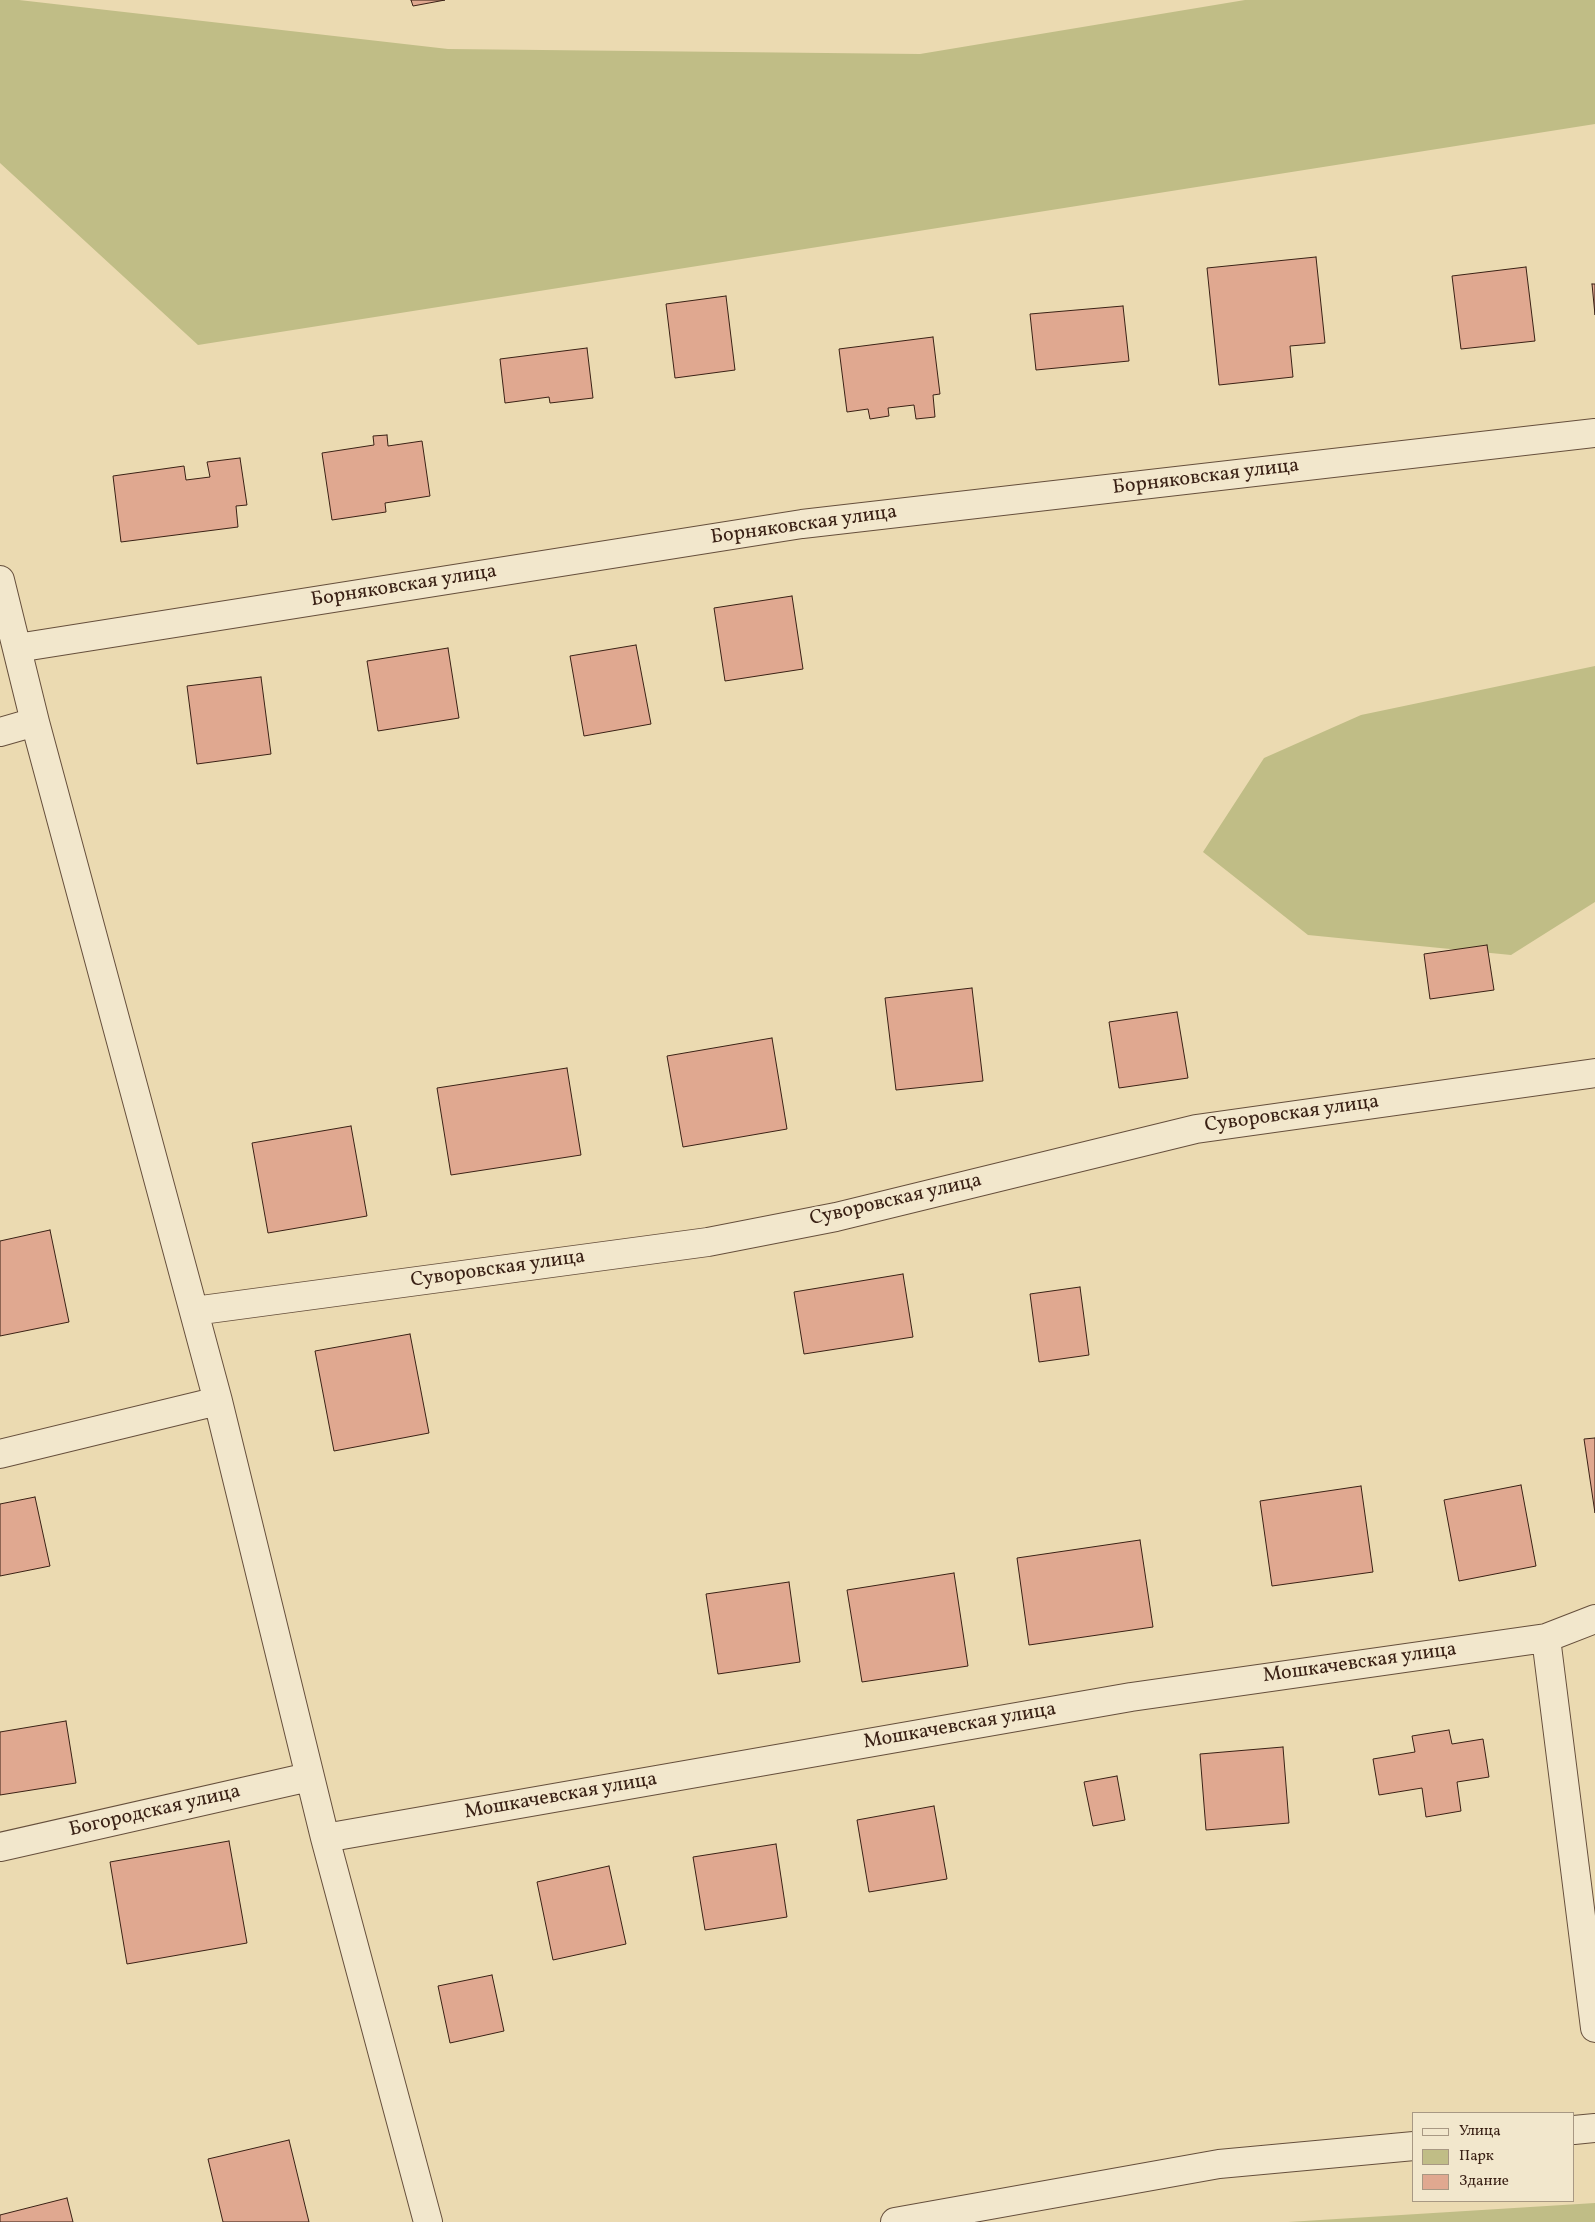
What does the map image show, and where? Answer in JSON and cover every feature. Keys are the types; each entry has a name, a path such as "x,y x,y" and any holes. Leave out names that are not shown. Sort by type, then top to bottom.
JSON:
{"street":[{"name":"Борняковская улица","path":"17,648 802,524 1595,433"},
{"path":"0,580 35,722 218,1401 309,1776 428,2222"},
{"path":"0,732 35,722"},
{"name":"Суворовская улица","path":"194,1311 708,1242 836,1217 1196,1129 1595,1073"},
{"path":"0,1454 218,1401"},
{"name":"Мошкачевская улица","path":"325,1838 1131,1697 1546,1638 1595,1619"},
{"path":"1546,1638 1595,2028"},
{"name":"Богородская улица","path":"0,1847 309,1776"},
{"path":"1575,2130 1595,2128"},
{"path":"895,2222 1219,2164 1412,2146"}],"green space":[{"path":"0,0 19,0 448,49 920,54 1245,0 1595,0 1595,124 198,345 0,163"},
{"path":"1595,666 1595,902 1511,955 1308,935 1203,852 1264,758 1361,715"},
{"path":"1595,2203 1595,2222 1288,2222"}],"building":[{"path":"411,0 445,0 413,6"},
{"path":"1316,257 1325,343 1290,346 1293,377 1219,385 1207,268"},
{"path":"1526,267 1535,341 1461,349 1452,276"},
{"path":"1592,284 1595,284 1595,315"},
{"path":"726,296 735,370 675,378 666,304"},
{"path":"1123,306 1129,361 1036,370 1030,314"},
{"path":"933,337 940,394 933,395 935,417 916,419 914,405 888,408 889,416 870,419 868,409 847,412 839,349"},
{"path":"587,348 593,398 550,403 549,397 505,403 500,359"},
{"path":"387,435 388,446 422,441 430,496 385,503 386,512 332,520 322,453 374,445 373,436"},
{"path":"240,458 247,505 236,506 238,527 121,542 113,476 184,466 186,480 210,477 207,462"},
{"path":"792,596 803,669 725,681 714,608"},
{"path":"636,645 651,724 584,736 570,656"},
{"path":"448,648 459,718 378,731 367,661"},
{"path":"261,677 271,754 197,764 187,686"},
{"path":"1487,945 1494,990 1430,999 1424,954"},
{"path":"972,988 983,1081 896,1090 885,998"},
{"path":"1177,1012 1188,1078 1119,1088 1109,1022"},
{"path":"772,1038 787,1129 683,1147 667,1056"},
{"path":"567,1068 581,1155 451,1175 437,1088"},
{"path":"351,1126 367,1216 268,1233 252,1143"},
{"path":"50,1230 69,1322 0,1336 0,1241"},
{"path":"903,1274 913,1337 804,1354 794,1292"},
{"path":"1080,1287 1089,1355 1039,1362 1030,1294"},
{"path":"410,1334 429,1433 334,1451 315,1351"},
{"path":"1595,1438 1595,1513 1584,1439"},
{"path":"1521,1485 1536,1566 1459,1581 1444,1500"},
{"path":"1361,1486 1373,1572 1272,1586 1260,1501"},
{"path":"35,1497 50,1566 0,1576 0,1504"},
{"path":"1140,1540 1153,1627 1029,1645 1017,1558"},
{"path":"954,1573 968,1666 862,1682 847,1590"},
{"path":"789,1582 800,1662 718,1674 706,1594"},
{"path":"66,1721 76,1783 0,1795 0,1732"},
{"path":"1449,1730 1452,1744 1483,1739 1489,1777 1457,1782 1461,1811 1426,1817 1422,1788 1379,1795 1373,1759 1415,1752 1412,1736"},
{"path":"1283,1747 1289,1823 1206,1830 1200,1754"},
{"path":"1117,1776 1125,1820 1093,1826 1084,1782"},
{"path":"934,1806 947,1879 869,1892 857,1820"},
{"path":"229,1841 247,1943 127,1964 110,1862"},
{"path":"776,1844 787,1917 705,1930 693,1857"},
{"path":"609,1866 626,1944 553,1960 537,1882"},
{"path":"492,1975 504,2031 450,2043 438,1986"},
{"path":"289,2140 309,2222 223,2222 208,2159"},
{"path":"67,2198 73,2222 0,2222 0,2215"}]}
